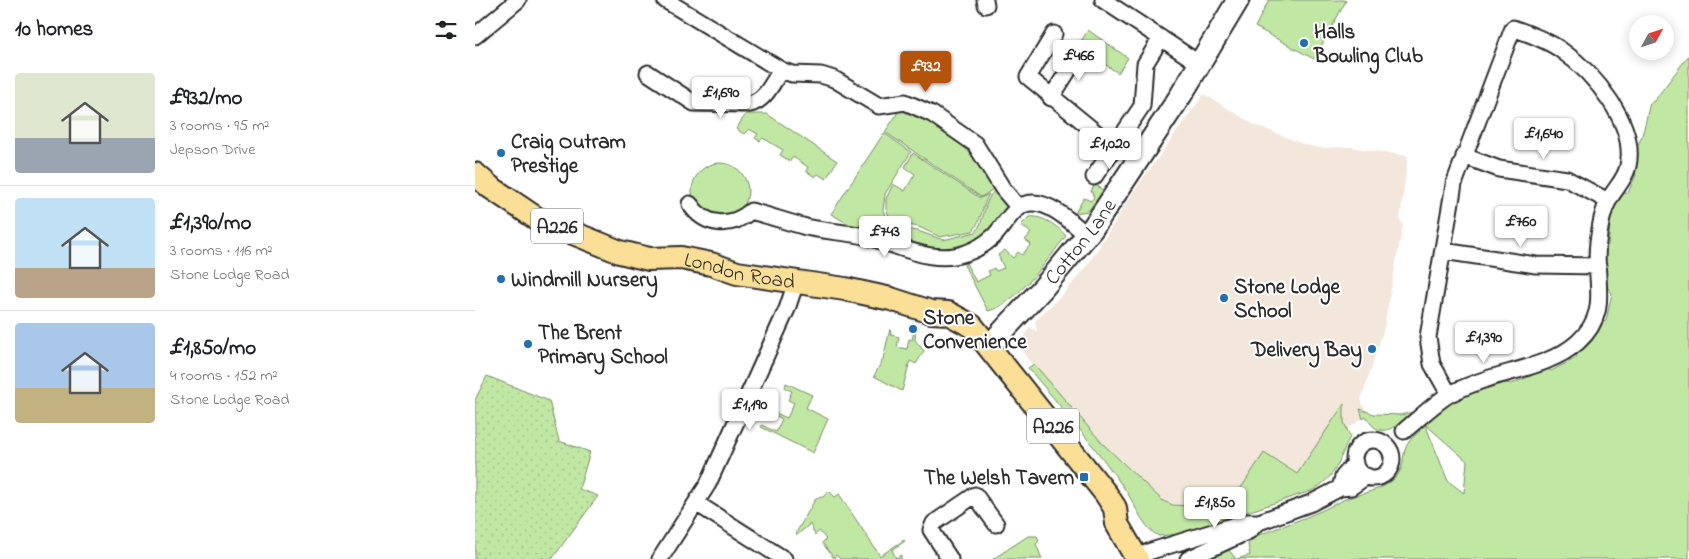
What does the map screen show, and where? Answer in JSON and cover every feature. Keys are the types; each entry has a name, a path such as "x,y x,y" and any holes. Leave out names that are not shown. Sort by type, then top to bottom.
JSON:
{"main road":[{"name":"Cotton Lane","path":"989,346 1043,288 1087,235 1200,64 1238,0"},
{"name":"London Road","path":"475,174 489,187 537,218 619,252 649,259 681,258 711,264 737,273 891,299 931,312 940,326 964,339 989,346"},
{"name":"A226","path":"989,346 1018,386 1092,474 1115,508 1117,524 1144,557"}],"street":[{"path":"475,36 518,0"},
{"path":"665,0 781,70 792,74 821,75 834,79 879,106 905,102 926,110 961,132 975,144 1003,189 1019,208"},
{"path":"1103,0 1200,64"},
{"path":"1404,431 1449,394 1557,356 1575,344 1590,326 1597,313 1600,300 1599,237 1608,201 1624,179 1629,164 1629,142 1621,116 1583,69 1555,46 1509,26 1454,184 1443,250 1428,346 1434,369 1449,394"},
{"path":"1054,34 1028,77 1051,98 1115,148"},
{"path":"1094,177 1143,104 1145,66 1161,38"},
{"path":"1051,98 1081,50"},
{"path":"648,73 694,103 750,104 758,102 765,95 781,70"},
{"path":"1464,156 1499,169 1567,179 1608,201"},
{"path":"691,204 703,218 717,223 734,221 751,210 807,227 859,235 912,252 942,257 966,253 985,244 1019,208 1030,203 1041,204 1087,235"},
{"path":"1443,250 1536,265 1598,266"},
{"path":"660,559 696,503 731,437 787,309 796,282"},
{"path":"1340,488 1343,477 1355,462 1358,448 1366,442 1377,440 1386,445 1391,458 1389,468 1377,477 1361,473 1355,462"},
{"path":"1144,557 1245,522 1259,522 1311,504 1340,488 1351,487 1367,476"},
{"path":"950,559 931,530 934,523 975,495 996,524"},
{"path":"696,503 784,559"},
{"path":"1188,559 1249,531 1259,522"}],"shaded area":[{"name":"Stone Lodge School","path":"1204,94 1255,125 1303,144 1319,148 1350,147 1408,156 1400,220 1403,225 1384,328 1361,400 1366,410 1365,417 1346,430 1343,413 1300,473 1237,494 1182,506 1163,501 1107,448 1032,365 1022,351 1024,338 1029,327 1037,331 1035,321 1066,291 1089,263 1134,191"}],"green space":[{"name":"Halls Bowling Club","path":"1269,0 1346,1 1314,59 1255,27"},
{"path":"1088,30 1128,58 1118,73 1078,46"},
{"path":"1689,55 1689,559 1237,559 1250,555 1248,545 1250,538 1305,518 1343,500 1378,489 1396,477 1402,465 1405,449 1412,438 1420,431 1409,415 1392,428 1387,430 1377,429 1366,417 1363,419 1360,409 1374,414 1400,415 1446,405 1459,395 1502,382 1511,384 1531,376 1536,368 1543,366 1551,371 1576,358 1587,336 1601,323 1606,321 1612,293 1606,286 1604,248 1608,245 1610,226 1607,222 1620,193 1628,193 1636,175 1633,160 1650,103 1654,101","holes":["1425,424 1467,461 1464,493 1448,481"]},
{"path":"900,105 960,136 997,187 981,197 885,132 897,114 896,106"},
{"path":"746,114 767,114 837,161 826,179 818,174 815,177 806,171 808,167 793,157 790,161 780,155 783,150 763,138 760,141 755,138 758,134 749,129 744,134 736,129"},
{"path":"884,133 911,152 885,194 883,210 886,218 899,228 918,231 943,240 976,232 988,200 995,190 1010,209 977,243 941,252 859,230 831,214"},
{"path":"913,153 980,198 989,194 973,231 940,237 919,227 896,223 889,216 886,209 886,199 893,184 905,191 915,174 905,167"},
{"path":"720,163 740,171 748,191 740,211 720,219 700,211 692,191 700,171"},
{"path":"1095,184 1104,191 1088,211 1075,213 1084,198 1091,201 1094,197 1091,191"},
{"path":"1029,217 1049,222 1066,236 1021,290 999,307 988,311 964,265 966,263 976,282 990,275 988,271 994,268 996,271 1004,268 998,255 1005,250 1013,258 1018,252 1022,255 1031,244 1025,240 1031,233 1021,225"},
{"path":"890,329 891,335 899,337 897,347 907,349 909,339 912,340 914,330 916,330 915,340 924,351 916,364 910,361 902,391 874,376 883,359"},
{"path":"1034,364 1103,444 1163,501 1173,505 1189,506 1237,494 1264,453 1297,474 1344,404 1344,422 1350,437 1332,473 1311,491 1180,534 1159,536 1149,528 1140,516 1126,491 1079,428 1028,368"},
{"path":"487,376 549,401 559,441 590,452 579,489 598,496 552,559 475,559 475,400"},
{"path":"786,383 812,395 806,408 828,419 813,453 761,427 762,425 776,432 782,419 767,409 787,418 794,403 788,400 792,391 785,388"},
{"path":"829,491 835,497 839,494 880,556 904,540 892,550 896,558 901,555 901,559 840,559 836,555 834,558 822,543 826,539 819,531 815,535 810,524 797,535 796,533 816,498 823,497"},
{"path":"1028,536 1037,536 1039,541 1036,544 1042,559 993,559"},
{"path":"1228,549 1236,559 1206,559"}],"place":[{"name":"Halls Bowling Club","path":"1304,43"},
{"name":"Craig Outram Prestige","path":"501,153"},
{"name":"Windmill Nursery","path":"501,279"},
{"name":"Stone Lodge School","path":"1224,298"},
{"name":"Stone Convenience","path":"913,329"},
{"name":"The Brent Primary School","path":"528,344"},
{"name":"Delivery Bay","path":"1372,349"},
{"name":"The Welsh Tavern","path":"1084,477"}]}
